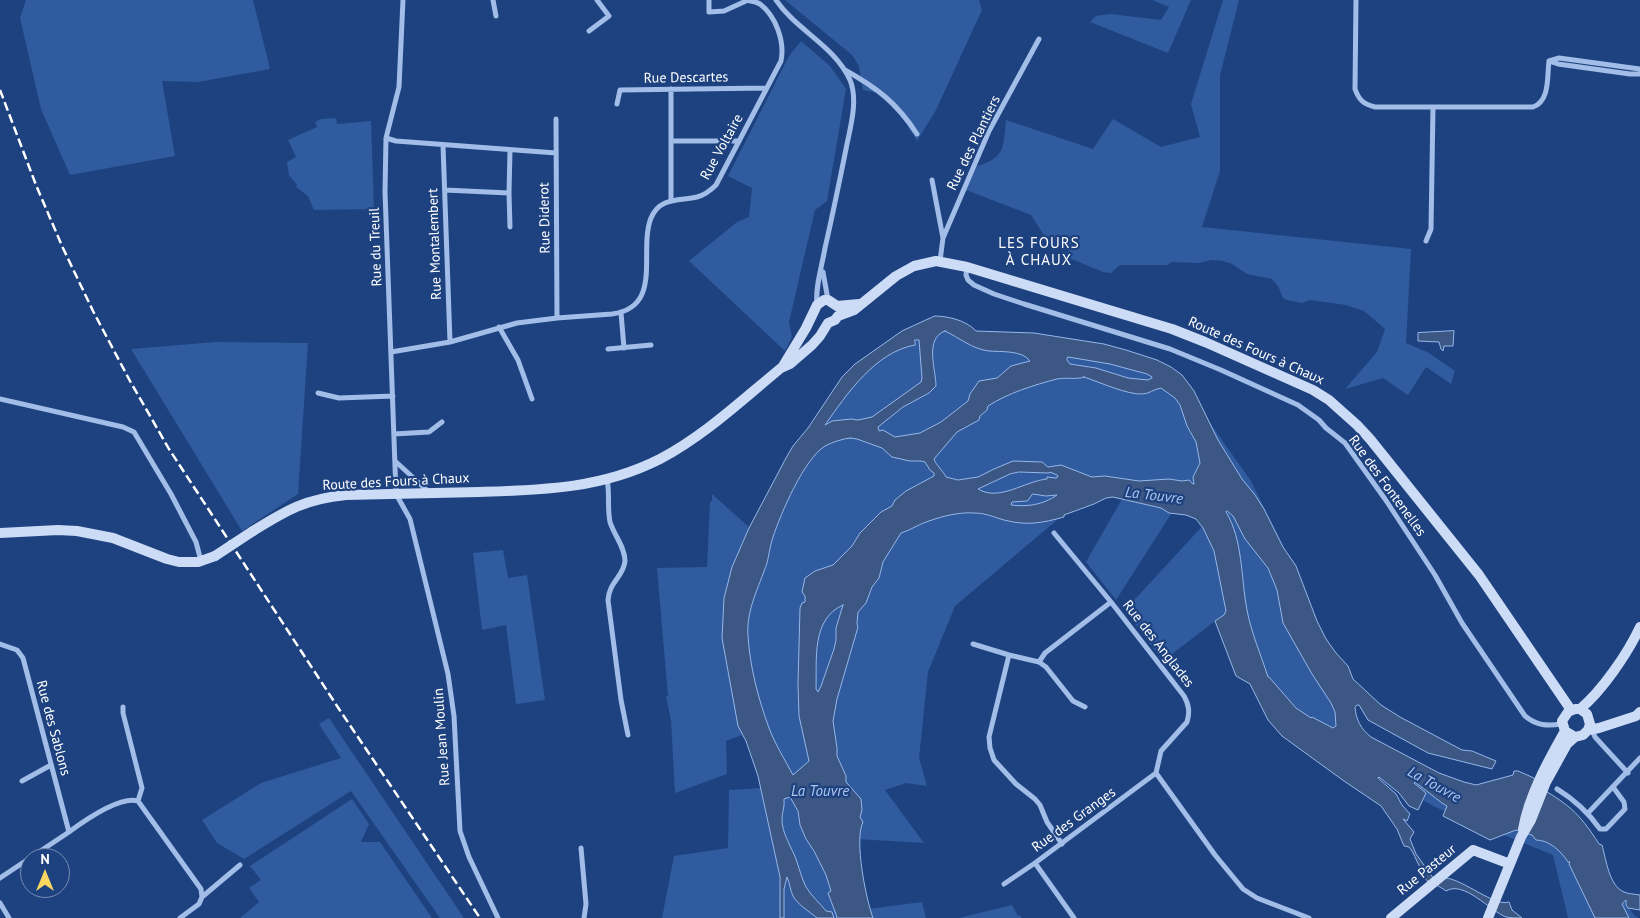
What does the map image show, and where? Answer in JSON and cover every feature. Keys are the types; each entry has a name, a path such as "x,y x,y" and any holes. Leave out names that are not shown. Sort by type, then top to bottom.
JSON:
{"street":[{"name":"Rue du Treuil","path":"396,494 385,192 386,138 398,87 403,0"},
{"path":"493,0 496,16"},
{"path":"589,31 608,16 597,0"},
{"path":"709,0 709,12 724,11 746,1"},
{"path":"776,0 792,20 835,55 851,82 853,90 851,125 816,298 818,318 828,323"},
{"path":"1356,0 1354,78 1361,101 1367,105 1375,107 1527,108 1542,102 1549,61 1559,58 1630,74 1640,74"},
{"name":"Rue Voltaire","path":"671,200 696,197 708,193 716,185 723,175 781,61 781,41 777,28 764,8 758,3 746,1"},
{"name":"Rue des Plantiers","path":"940,261 943,238 989,131 1040,39"},
{"path":"1586,65 1640,69"},
{"path":"844,69 872,85 894,103 917,134"},
{"name":"Rue Descartes","path":"617,104 620,90 767,88"},
{"path":"391,352 450,342 517,323 621,313 633,306 643,293 646,284 649,227 652,216 671,200 671,89"},
{"path":"1426,241 1431,229 1433,107"},
{"name":"Rue Diderot","path":"556,119 558,318"},
{"path":"386,138 396,141 556,153"},
{"path":"671,141 739,141"},
{"name":"Rue Montalembert","path":"443,145 450,342"},
{"path":"510,150 510,227"},
{"path":"932,180 943,238"},
{"path":"445,190 509,193"},
{"name":"Route des Fours à Chaux","path":"781,368 816,307 824,300 834,307 860,304 908,268 921,263 940,261 967,267 1172,329 1298,383 1329,400 1370,439 1462,553 1575,709"},
{"path":"822,266 834,307"},
{"name":"Rue des Fontenelles","path":"967,267 966,275 968,280 974,285 994,294 1170,349 1237,376 1298,404 1319,420 1345,443 1385,499 1431,568 1462,623 1525,716 1532,722 1540,725 1563,728"},
{"name":"Route des Fours à Chaux","path":"0,534 58,530 84,531 113,538 173,561 185,563 201,561 215,556 290,509 313,500 346,495 551,489 607,479 658,460 687,443 812,345 828,323 835,320 834,307"},
{"path":"621,313 624,348"},
{"path":"500,327 518,360 532,398"},
{"path":"608,349 651,345"},
{"path":"318,393 338,398 393,396"},
{"path":"0,399 123,427 134,432 171,494 196,542 201,561"},
{"path":"394,434 429,432 442,422"},
{"path":"395,461 430,493"},
{"path":"607,479 610,522 625,563 622,571 610,587 608,600 621,700 628,735"},
{"name":"Rue Jean Moulin","path":"396,494 410,519 448,674 454,716 460,831 469,857 498,918"},
{"name":"Rue des Anglades","path":"1054,533 1111,602 1184,696 1188,704 1187,722 1161,751 1156,773"},
{"path":"1038,662 1045,654 1111,602"},
{"path":"1488,918 1521,837 1532,820 1543,781 1563,728 1563,717 1597,692 1626,652 1640,627"},
{"path":"1589,717 1640,641"},
{"name":"Rue des Sablons","path":"0,644 18,650 23,658 69,832"},
{"path":"973,644 1038,662 1046,667 1073,701 1085,707"},
{"path":"1009,655 989,737 990,748 994,760 1000,768 1040,805 1047,822 1062,844"},
{"path":"123,707 142,788 138,801"},
{"path":"1575,709 1584,711 1589,717 1590,730 1628,773"},
{"path":"1543,781 1566,744 1575,737 1584,735 1590,730 1636,716 1640,712"},
{"path":"1563,728 1575,737"},
{"path":"1588,813 1628,773 1640,758"},
{"path":"22,780 51,766"},
{"path":"1156,773 1215,855 1243,889 1257,898 1309,918"},
{"name":"Rue des Granges","path":"1074,918 1034,863 1156,773"},
{"path":"1557,789 1568,795 1588,813 1600,829 1606,829 1625,809 1624,802 1613,787"},
{"path":"0,878 102,810 130,800 138,801 201,889 202,897 199,904 180,918"},
{"path":"581,848 586,904 584,918"},
{"name":"Rue Pasteur","path":"1391,918 1473,850 1510,864"},
{"path":"1004,884 1034,863"},
{"path":"202,897 240,865"},
{"path":"0,903 9,918"}],"shaded area":[{"path":"26,0 253,0 270,69 198,82 162,81 175,156 70,175 41,109 20,18"},
{"path":"785,0 979,0 982,10 936,110 917,141 901,115 878,93 863,90 859,66 852,55"},
{"path":"1152,0 1191,0 1168,53 1090,22 1096,16 1110,14 1161,20 1169,7"},
{"path":"1223,0 1239,0 1220,75 1220,171 1202,227 1411,249 1406,343 1429,353 1455,371 1451,384 1426,367 1408,395 1383,378 1345,389 1377,352 1385,329 1364,311 1346,305 1310,300 1302,303 1287,300 1283,298 1278,286 1272,279 1247,274 1232,264 1223,261 1211,260 1199,263 1172,262 1168,265 1120,265 1111,273 1103,272 1067,257 1069,249 1047,240 1031,215 966,190 977,166 993,159 1001,150 1006,120 1093,149 1113,119 1161,147 1200,137 1191,104"},
{"path":"801,41 830,66 846,89 827,201 815,210 789,322 792,337 785,351 689,261 737,222 749,217 752,188 728,176 789,56"},
{"path":"336,118 337,124 371,121 374,209 314,210 308,196 296,187 297,185 289,175 287,162 296,157 288,140 317,127 315,122 321,119"},
{"path":"944,327 1060,343 1180,381 1251,481 1305,591 1350,704 1359,735 1463,788 1593,862 1635,916 1639,918 1568,918 1553,855 1435,807 1279,719 1237,612 1215,621 1163,661 1125,610 1208,520 1175,508 1116,600 1086,562 1122,499 1106,496 1063,515 955,606 928,672 919,758 927,786 906,783 885,790 924,843 857,839 867,909 922,902 926,918 662,918 674,856 728,848 729,790 761,788 780,877 780,916 785,872 750,732 726,741 727,774 675,793 671,720 666,697 668,696 657,568 707,567 712,494 749,527 842,390 869,365"},
{"path":"215,342 308,343 298,494 242,531 131,349"},
{"path":"503,550 508,578 527,575 545,700 516,704 506,625 482,630 473,553"},
{"path":"329,718 464,918 440,918 351,791 244,859 217,843 202,820 261,783 341,758 319,724"},
{"path":"352,799 369,824 361,842 380,842 432,918 240,918 259,902 249,888 261,880 250,866"},
{"path":"1012,905 1021,918 959,918"}],"water":[{"name":"La Touvre","path":"935,316 945,317 962,321 976,331 1034,333 1104,344 1157,360 1182,375 1194,391 1218,440 1242,479 1264,509 1283,547 1296,566 1326,639 1348,666 1353,679 1381,705 1400,717 1462,750 1472,751 1496,761 1492,769 1428,753 1368,720 1359,705 1357,705 1355,707 1357,716 1364,731 1371,737 1439,773 1464,782 1476,785 1513,775 1514,771 1534,778 1535,785 1572,809 1599,844 1602,845 1609,872 1615,884 1624,892 1640,895 1640,910 1628,908 1626,900 1622,904 1629,918 1595,918 1569,864 1570,862 1550,844 1536,840 1532,835 1516,830 1490,840 1443,816 1447,806 1415,782 1426,793 1418,810 1409,806 1399,793 1379,777 1396,794 1410,814 1407,821 1403,819 1414,832 1410,839 1416,854 1434,879 1446,878 1453,880 1496,901 1509,902 1512,910 1522,918 1506,917 1469,893 1453,889 1446,891 1426,880 1412,851 1409,847 1404,846 1397,829 1381,806 1282,736 1268,720 1250,684 1236,676 1215,621 1224,615 1226,611 1214,551 1203,528 1196,519 1186,515 1169,513 1161,508 1113,497 1064,515 1064,517 1041,522 1020,523 982,514 963,513 934,519 901,533 883,562 879,578 872,587 866,603 858,612 858,627 837,699 833,721 837,756 846,776 846,782 861,799 862,810 860,817 863,822 860,855 864,884 873,918 836,918 828,893 831,891 826,875 806,839 800,825 798,811 790,797 784,799 782,824 785,835 806,887 826,911 832,912 834,918 817,918 801,905 793,896 787,877 784,889 784,918 780,918 780,877 758,776 746,741 738,726 722,638 724,598 732,567 749,528 793,446 808,428 842,377 855,364 902,331","holes":["945,331 977,348 1017,353 1030,361 1011,366 997,378 979,381 970,394 968,401 941,422 920,433 895,437 883,430 879,431 878,427 903,407 929,393 936,386 933,355 935,340","915,340 919,340 921,382 872,417 858,420 832,421 825,425 863,376 887,356 915,345","1068,357 1110,364 1147,374 1152,378 1148,380 1128,378 1096,368 1070,364 1067,360","1084,377 1136,394 1145,394 1161,388 1175,398 1196,442 1200,463 1193,477 1194,484 1189,480 1139,481 1105,476 1092,477 1061,465 1048,467 1042,462 1013,461 978,477 958,480 946,477 936,463 934,459 957,432 979,420 988,406 996,401 1013,393 1060,378","844,439 857,439 882,448 892,457 925,462 934,473 934,476 906,491 895,500 892,506 881,512 833,565 815,571 805,578 802,592 805,596 805,602 802,603 800,608 798,684 799,716 809,761 793,775 771,734 758,694 749,648 749,617 767,563 773,537 794,487 809,462 817,453 825,446","1019,472 1050,472 1058,477 1047,477 1047,479 1003,492 986,492 978,489 1010,474","1033,494 1057,495 1046,501 1023,506 1011,505 1012,502 1027,501","1227,511 1233,516 1245,539 1268,568 1277,590 1283,623 1335,712 1336,726 1333,728 1311,718 1296,708 1268,677 1249,618 1236,534","843,605 836,628 834,649 818,692 816,689 817,653 821,630 825,620 833,611"]},
{"path":"1454,331 1453,346 1444,346 1443,351 1439,342 1418,341 1418,333"}],"railway":[{"path":"0,90 36,185 62,246 93,311 169,449 339,709 480,918"}],"district":[{"name":"LES FOURS À CHAUX","path":"1039,252"}]}
